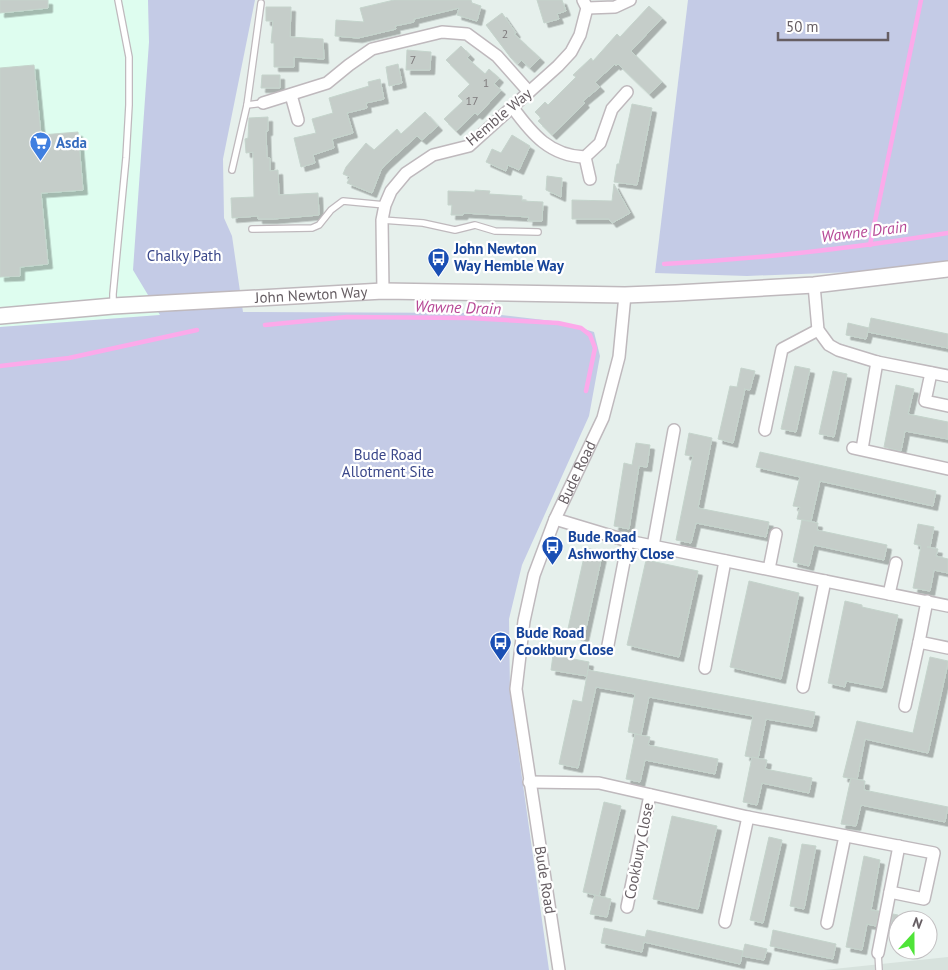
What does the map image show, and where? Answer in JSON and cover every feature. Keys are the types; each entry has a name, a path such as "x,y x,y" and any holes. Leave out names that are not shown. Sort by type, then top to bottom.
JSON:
{"street":[{"name":"Hemble Way","path":"382,291 382,220 385,204 406,173 434,155 470,146 558,66 571,52 580,35 585,4 615,7 630,0"},
{"path":"264,103 327,83 372,49 442,32 467,34 497,56 529,92"},
{"path":"513,108 526,126 554,150 572,157 585,157 600,143 612,109 627,92"},
{"path":"291,95 298,120"},
{"path":"585,157 590,179"},
{"path":"625,295 814,285 948,269"},
{"path":"814,285 818,330 829,344 838,350 877,362 948,376"},
{"name":"John Newton Way","path":"0,316 113,306 382,291 625,295"},
{"name":"Bude Road","path":"559,970 516,689 524,621 534,575 555,520 604,418 619,356 625,295"},
{"path":"765,430 782,349 818,330"},
{"path":"877,362 857,448 948,469"},
{"path":"931,373 925,401 948,406"},
{"path":"653,546 674,430"},
{"path":"555,520 628,541 948,606"},
{"path":"769,569 776,534"},
{"path":"608,645 628,541"},
{"path":"705,668 725,561"},
{"path":"889,594 896,562"},
{"path":"803,687 825,581"},
{"path":"904,706 927,601"},
{"path":"919,642 948,648"},
{"name":"Cookbury Close","path":"529,782 599,783 748,817 934,853 924,899 890,892"},
{"name":"Cookbury Close","path":"628,907 650,795"},
{"path":"724,922 748,817"},
{"path":"827,923 844,836"},
{"path":"878,953 899,846"}],"lane":[{"path":"113,306 129,105 129,57 118,0"},
{"path":"232,170 247,104 261,3"},
{"path":"247,104 264,103"},
{"path":"252,229 312,228 319,225 331,210 343,201 385,204"},
{"path":"382,220 423,223 455,230 474,225 495,230 538,232"},
{"path":"878,953 879,970"}],"shaded area":[{"path":"0,0 148,0 161,315 0,327"},
{"path":"948,957 948,970 824,970 919,960 938,960 938,958"}],"green space":[{"path":"148,0 255,0 223,159 224,218 232,236 243,312 484,313 561,322 594,332 600,356 589,416 522,565 509,619 510,692 549,970 0,970 0,327 160,315 133,270 149,42"},
{"path":"688,0 948,0 948,262 879,271 747,276 655,273"}],"building":[{"path":"0,0 48,0 48,8 0,13"},
{"path":"394,0 471,0 472,3 481,6 477,21 457,15 459,8 414,19 414,22 395,26 396,29 358,38 335,36 336,20 364,22 360,8"},
{"path":"537,0 562,0 566,11 557,14 559,19 544,23"},
{"path":"649,6 662,18 631,51 662,82 649,94 618,64 616,66 615,64 595,82 600,87 583,101 585,103 552,135 538,121 541,118 535,112 545,102 548,105 576,77 573,75 591,58 593,61 617,34 620,37"},
{"path":"266,7 291,7 290,37 323,39 324,59 294,57 294,67 274,67 274,43 271,43 273,21 266,21"},
{"path":"502,13 516,33 514,34 540,58 530,68 521,60 518,64 511,58 486,25"},
{"path":"461,46 470,55 467,58 485,74 489,69 499,78 494,84 501,90 478,115 475,113 456,131 444,119 463,101 458,96 470,84 446,60"},
{"path":"407,50 431,52 430,70 406,70"},
{"path":"398,64 402,83 389,86 386,67"},
{"name":"Asda","path":"34,65 41,135 78,132 83,190 41,193 48,264 20,267 20,276 0,277 0,68"},
{"path":"262,75 280,75 280,88 261,88"},
{"path":"380,79 384,99 366,103 367,108 347,113 353,133 332,139 334,148 313,155 315,163 301,167 294,138 316,133 312,119 333,113 329,98 369,86 368,82"},
{"path":"632,104 652,108 637,185 614,182"},
{"path":"425,112 438,126 422,140 417,136 385,165 381,170 372,193 347,183 350,177 343,174 346,167 366,143 374,150 397,129 401,134"},
{"path":"268,117 268,131 266,131 267,158 270,158 270,171 278,170 279,195 318,193 319,215 273,219 258,219 258,216 232,218 231,198 254,197 253,152 246,153 245,139 248,138 249,118"},
{"path":"512,135 530,146 519,170 508,165 506,171 486,162 492,149 501,153"},
{"path":"547,176 562,178 561,197 546,190"},
{"path":"614,184 630,213 612,223 609,219 572,219 572,200 612,201"},
{"path":"475,190 490,191 489,194 522,196 522,201 543,202 542,221 528,221 529,217 464,213 463,215 451,215 452,205 448,205 448,191 475,192"},
{"path":"871,318 948,334 948,348 868,332"},
{"path":"848,323 869,328 866,339 846,335"},
{"path":"795,366 810,369 796,432 781,429"},
{"path":"741,368 755,371 750,390 745,389 733,443 718,439 730,386 737,387"},
{"path":"833,371 847,374 834,437 819,434"},
{"path":"896,385 914,389 908,414 948,422 948,439 905,431 901,451 884,447"},
{"path":"689,433 712,438 698,508 769,522 766,537 696,523 691,543 676,540 693,456 685,455"},
{"path":"636,443 650,445 647,467 639,466 629,529 614,526 624,463 632,465"},
{"path":"760,452 936,491 933,506 820,481 811,521 797,519 800,507 793,506 800,477 756,467"},
{"path":"802,520 818,523 817,530 887,545 884,560 814,545 809,566 793,562"},
{"path":"918,524 934,527 930,547 927,547 938,549 936,556 948,559 948,573 934,570 930,591 913,588 921,546 914,544"},
{"path":"586,548 603,551 584,637 567,633"},
{"path":"646,560 698,571 679,657 627,645"},
{"path":"749,581 799,593 781,679 730,667"},
{"path":"845,601 898,615 882,688 846,681 845,687 828,683"},
{"path":"553,655 589,662 587,676 551,670"},
{"path":"930,657 948,661 948,663 928,753 865,739 857,780 843,777 857,721 913,733"},
{"path":"588,670 815,712 812,727 766,719 758,759 745,756 753,716 649,697 641,735 628,732 635,694 596,687 578,768 559,764 573,700 582,702"},
{"path":"635,734 650,737 648,745 718,759 715,774 645,760 640,782 626,779"},
{"path":"752,757 767,760 765,769 812,778 809,793 762,783 757,805 743,802"},
{"path":"851,778 865,781 864,790 948,807 945,822 861,805 856,826 841,824"},
{"path":"604,802 621,806 599,896 583,892"},
{"path":"672,816 717,826 698,909 653,899"},
{"path":"769,837 782,840 763,923 750,920"},
{"path":"802,844 816,846 804,909 790,906"},
{"path":"864,856 880,860 871,910 879,911 876,926 867,924 862,950 846,947"},
{"path":"595,895 611,899 607,917 590,914"},
{"path":"604,928 645,937 647,930 743,951 740,964 644,942 642,952 601,943"},
{"path":"773,930 836,944 833,959 770,946"},
{"path":"745,944 767,949 764,960 742,956"}],"waterway":[{"path":"870,245 921,0"},
{"name":"Wawne Drain","path":"664,264 806,252 948,233"},
{"name":"Wawne Drain","path":"265,325 347,317 469,318 558,323 581,328 590,335 595,348 586,391"},
{"name":"Wawne Drain","path":"0,366 69,358 197,330"}],"place":[{"name":"Asda","path":"40,162"},
{"name":"John Newton Way Hemble Way","path":"438,277"},
{"name":"Bude Road Ashworthy Close","path":"552,565"},
{"name":"Bude Road Cookbury Close","path":"500,661"}],"park label":[{"name":"Chalky Path","path":"184,256"},
{"name":"Bude Road Allotment Site","path":"388,464"}]}
